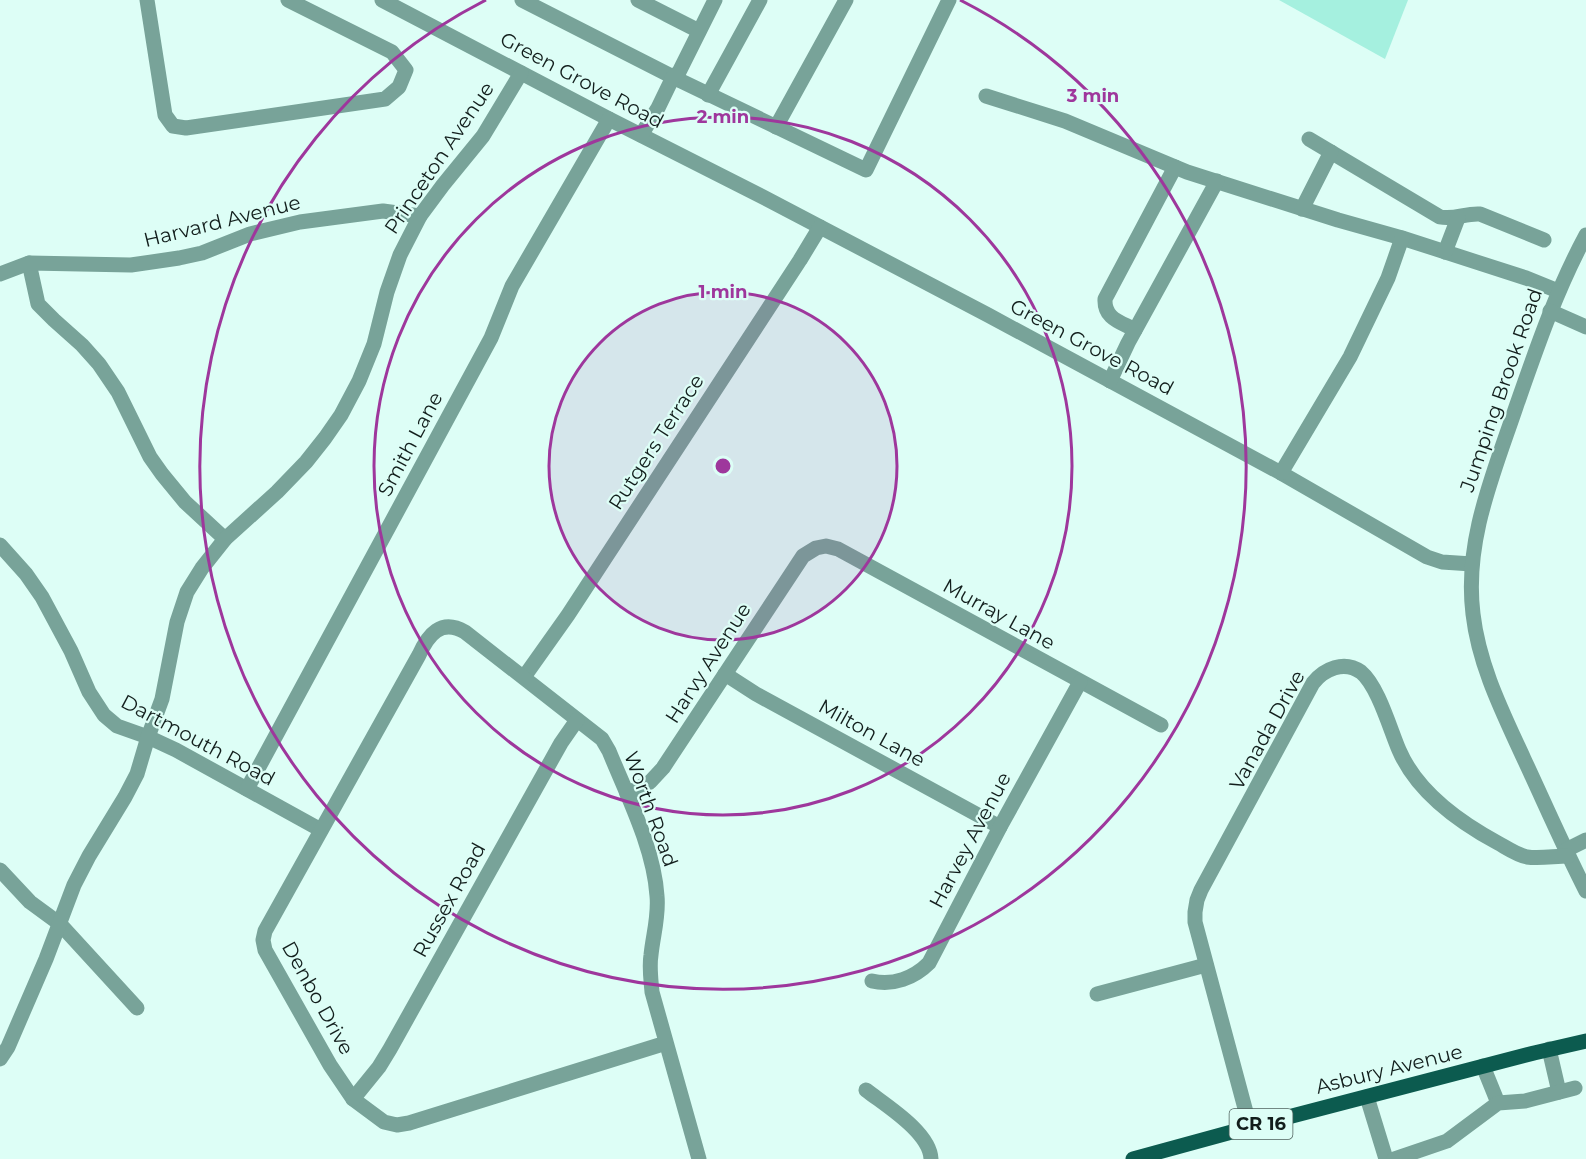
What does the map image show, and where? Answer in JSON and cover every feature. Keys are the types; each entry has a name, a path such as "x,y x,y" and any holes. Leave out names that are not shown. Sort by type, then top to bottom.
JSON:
{"main road":[{"name":"Asbury Avenue","path":"1133,1159 1583,1039"}],"street":[{"path":"147,0 165,116 173,126 186,128 385,99 399,87 406,70 392,52 288,0"},
{"name":"Green Grove Road","path":"382,0 820,227 1110,381 1281,473 1427,557 1442,562 1472,564"},
{"path":"522,0 673,77 866,170 949,0"},
{"path":"638,0 699,31"},
{"path":"641,135 658,108 673,77 679,72 715,0"},
{"path":"708,94 760,0"},
{"path":"776,127 846,0"},
{"name":"Princeton Avenue","path":"0,1059 8,1047 74,885 88,856 137,774 162,699 177,621 187,592 225,539 306,462 341,415 374,344 387,292 400,255 420,216 483,136 521,73"},
{"path":"986,96 1065,121 1175,168 1402,238 1526,278 1558,291"},
{"name":"Smith Lane","path":"247,789 491,338 512,286 609,119"},
{"path":"1309,139 1440,217 1449,219 1480,214 1544,240"},
{"path":"1302,208 1331,152"},
{"path":"1136,330 1107,314 1105,299 1175,168"},
{"path":"1110,381 1217,181"},
{"name":"Harvard Avenue","path":"0,274 29,263 131,265 156,262 202,253 250,234 300,222 383,210 420,216"},
{"path":"1445,252 1458,218"},
{"name":"Rutgers Terrace","path":"524,677 568,615 820,227"},
{"name":"Jumping Brook Road","path":"1472,564 1475,536 1486,496 1550,311 1586,235"},
{"path":"1281,473 1350,357 1388,278 1402,238"},
{"path":"29,263 38,304 99,364 118,392 150,457 162,474 185,502 225,539"},
{"path":"1550,311 1586,327"},
{"name":"Dartmouth Road","path":"0,545 26,574 42,597 71,651 89,692 104,715 117,726 176,750 321,830"},
{"name":"Murray Lane","path":"816,548 826,546 838,549 1161,725"},
{"name":"Harvy Avenue","path":"627,794 650,782 663,768 803,556 816,548"},
{"path":"1472,564 1473,616 1486,670 1499,704 1586,891"},
{"name":"Worth Road","path":"441,628 451,626 458,628 602,739 609,751 647,848 654,875 658,912 651,957 651,980 666,1043 699,1159"},
{"name":"Denbo Drive","path":"441,628 425,643 265,931 263,940 265,950 330,1065 353,1099 384,1122 396,1125 409,1123 666,1043"},
{"name":"Vanada Drive","path":"1250,1127 1195,922 1195,912 1201,891 1313,683 1325,672 1343,666 1354,668 1369,680 1401,753 1421,784 1450,812 1482,834 1526,856 1567,853"},
{"name":"Milton Lane","path":"725,674 756,694 1000,827"},
{"name":"Harvey Avenue","path":"872,981 902,981 921,971 929,963 1000,827 1080,682"},
{"name":"Russex Road","path":"353,1099 379,1067 390,1049 561,742 577,720"},
{"path":"1567,853 1586,840"},
{"path":"0,870 30,902 60,924 136,1008"},
{"path":"1097,994 1206,964"},
{"path":"1549,1049 1559,1092"},
{"path":"1483,1066 1498,1103"},
{"path":"1394,1159 1447,1141 1498,1103 1526,1101 1575,1088"},
{"path":"866,1090 915,1127 931,1153 931,1159"},
{"path":"1367,1097 1386,1159"}],"green space":[{"path":"1279,0 1408,0 1385,59"}]}
